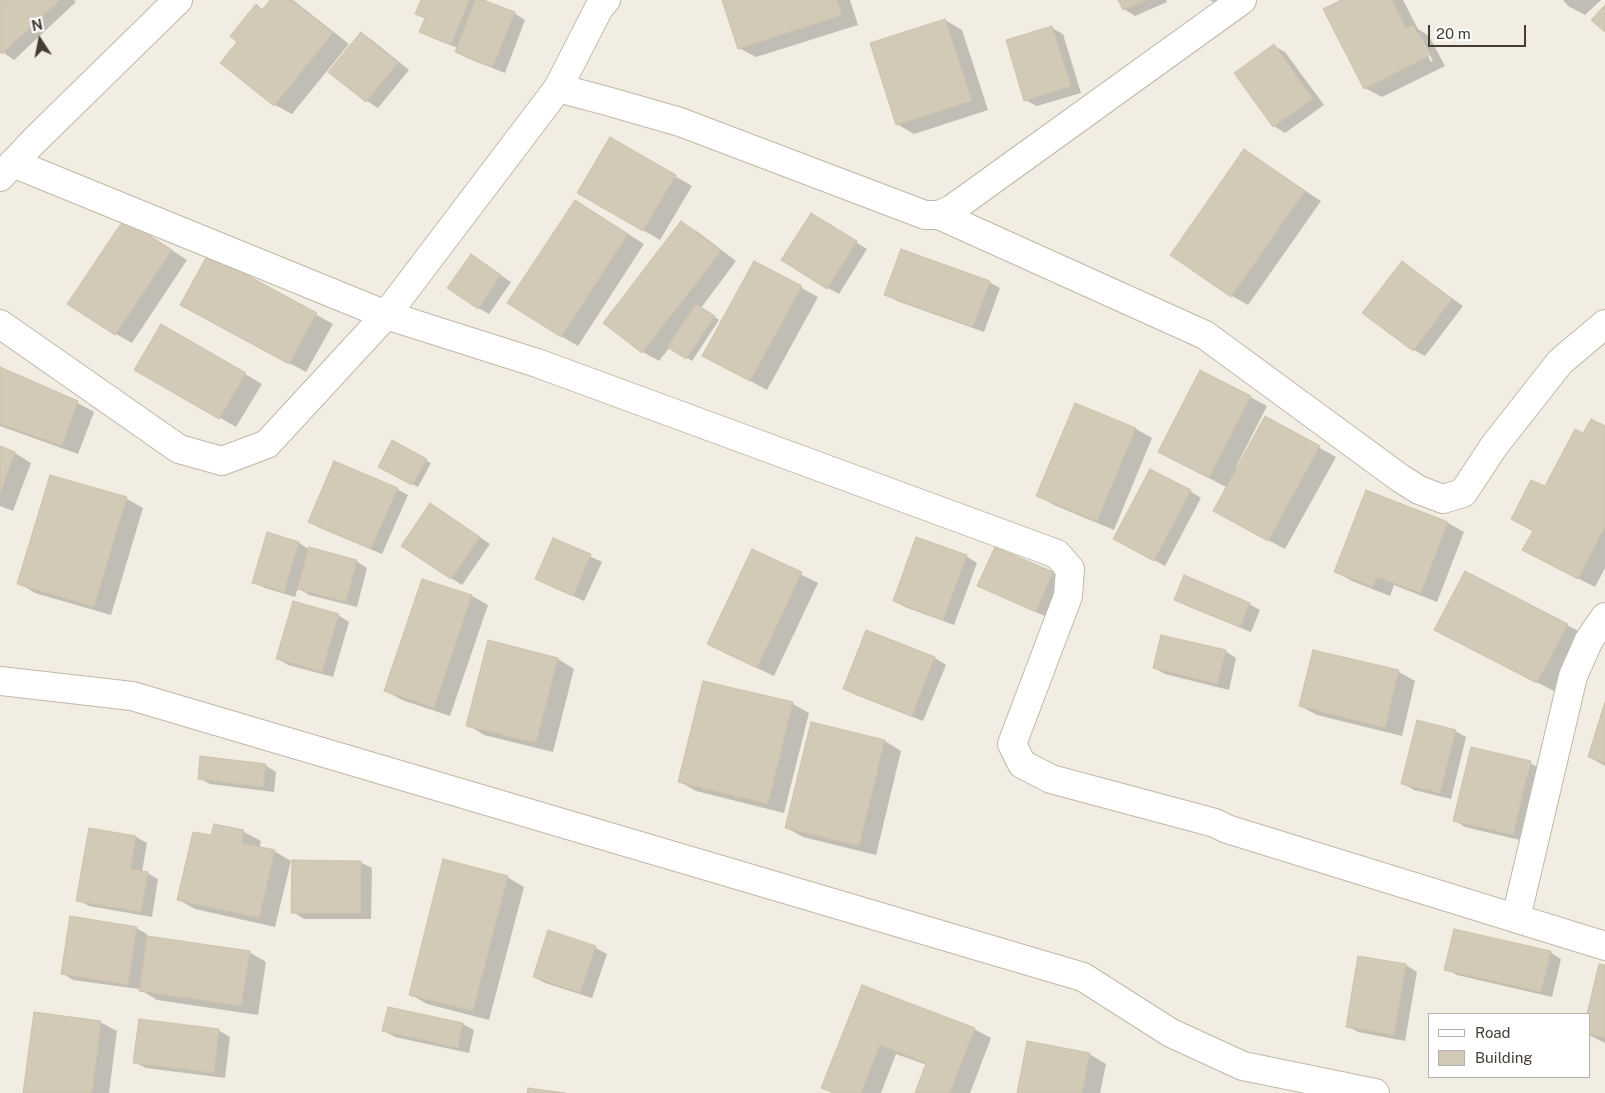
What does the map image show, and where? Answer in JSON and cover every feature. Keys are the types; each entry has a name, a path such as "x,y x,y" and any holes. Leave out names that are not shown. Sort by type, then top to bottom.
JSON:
{"street":[{"path":"178,0 35,140 7,170 386,315 537,363 1057,554 1070,569 1068,596 1012,744 1022,764 1051,779 1215,823 1227,829 1605,946"},
{"path":"0,324 179,449 222,461 267,444 386,315 558,88 599,8 606,0"},
{"path":"939,215 952,209 1242,0"},
{"path":"558,88 607,100 680,122 925,215 939,215 1205,335 1400,478 1419,490 1443,499 1463,493 1494,446 1560,362 1605,324"},
{"path":"1516,918 1574,676 1589,640 1605,616"},
{"path":"0,681 132,696 1083,977 1171,1033 1243,1066 1375,1093"}],"building":[{"path":"0,0 60,0 2,54 0,52"},
{"path":"270,0 291,0 333,33 274,106 220,63 237,42 230,36 256,4 262,10"},
{"path":"421,0 469,0 451,45 419,32 425,18 415,14"},
{"path":"475,0 483,0 515,12 493,67 455,52"},
{"path":"722,0 837,0 842,15 738,49"},
{"path":"1118,0 1147,0 1123,10"},
{"path":"1341,0 1392,0 1406,28 1413,25 1429,56 1364,89 1323,9"},
{"path":"1605,5 1605,32 1591,20"},
{"path":"945,19 972,101 896,125 870,43"},
{"path":"1052,26 1071,86 1024,101 1006,40"},
{"path":"361,32 398,63 366,102 328,72"},
{"path":"1274,44 1313,99 1273,127 1234,73"},
{"path":"610,137 676,175 643,231 577,193"},
{"path":"1244,149 1305,191 1231,297 1170,255"},
{"path":"575,200 628,234 561,337 507,303"},
{"path":"811,213 857,241 827,289 781,260"},
{"path":"124,219 172,250 115,335 67,304"},
{"path":"681,221 721,251 642,353 603,323"},
{"path":"901,249 990,281 973,327 884,295"},
{"path":"208,254 317,313 289,364 180,305"},
{"path":"471,254 501,275 478,309 447,288"},
{"path":"754,261 802,286 750,381 702,356"},
{"path":"1402,261 1452,299 1413,351 1362,313"},
{"path":"696,304 715,316 686,359 667,347"},
{"path":"161,324 246,373 219,419 134,370"},
{"path":"0,367 78,401 62,446 0,424"},
{"path":"1200,370 1251,396 1209,478 1158,452"},
{"path":"1075,403 1136,428 1097,521 1036,496"},
{"path":"1265,416 1320,446 1268,541 1213,511"},
{"path":"1591,419 1605,426 1605,527 1578,579 1522,550 1533,531 1511,519 1531,480 1545,486 1575,429 1583,433"},
{"path":"392,440 427,459 412,485 378,467"},
{"path":"0,446 15,452 0,494"},
{"path":"334,461 398,488 371,549 308,522"},
{"path":"1150,469 1191,490 1154,561 1113,539"},
{"path":"50,475 127,497 94,607 17,584"},
{"path":"1366,490 1448,522 1421,593 1377,577 1373,587 1334,572"},
{"path":"430,503 480,537 451,579 401,546"},
{"path":"267,532 299,542 284,592 252,583"},
{"path":"916,537 967,555 943,620 893,601"},
{"path":"553,538 591,554 573,596 535,579"},
{"path":"309,547 357,560 346,602 297,589"},
{"path":"995,547 1053,572 1036,612 977,586"},
{"path":"752,549 802,572 757,668 707,644"},
{"path":"1465,571 1568,624 1537,683 1434,630"},
{"path":"1184,575 1250,603 1240,627 1174,600"},
{"path":"422,579 472,595 434,708 384,691"},
{"path":"293,601 339,614 322,672 276,659"},
{"path":"866,630 935,657 912,716 843,689"},
{"path":"1161,635 1226,650 1217,684 1153,668"},
{"path":"488,640 558,658 536,743 466,726"},
{"path":"1313,650 1399,670 1385,728 1299,706"},
{"path":"703,681 793,702 768,804 678,782"},
{"path":"1605,702 1605,763 1588,757"},
{"path":"1417,720 1456,730 1440,793 1401,784"},
{"path":"811,722 885,740 859,846 785,828"},
{"path":"1471,747 1531,761 1513,835 1453,821"},
{"path":"200,756 266,764 263,787 198,779"},
{"path":"214,824 244,830 242,843 275,850 259,918 177,900 193,832 211,835"},
{"path":"89,828 136,836 131,869 148,872 141,912 76,901"},
{"path":"443,859 508,876 473,1011 409,995"},
{"path":"292,860 361,861 361,913 291,913"},
{"path":"70,916 137,927 128,985 61,974"},
{"path":"1454,929 1551,951 1541,992 1444,970"},
{"path":"548,930 596,946 580,993 533,977"},
{"path":"147,936 250,951 241,1006 139,991"},
{"path":"1358,956 1406,964 1394,1035 1346,1027"},
{"path":"1599,964 1605,965 1605,1038 1590,1034 1590,1013 1587,1013"},
{"path":"862,985 975,1028 950,1093 915,1093 926,1063 880,1045 861,1093 834,1093 821,1088"},
{"path":"388,1007 463,1023 458,1048 382,1031"},
{"path":"34,1012 101,1021 92,1093 23,1093"},
{"path":"139,1019 219,1029 214,1073 133,1063"},
{"path":"1027,1041 1090,1053 1082,1093 1017,1093"},
{"path":"528,1088 565,1093 527,1093"}]}
